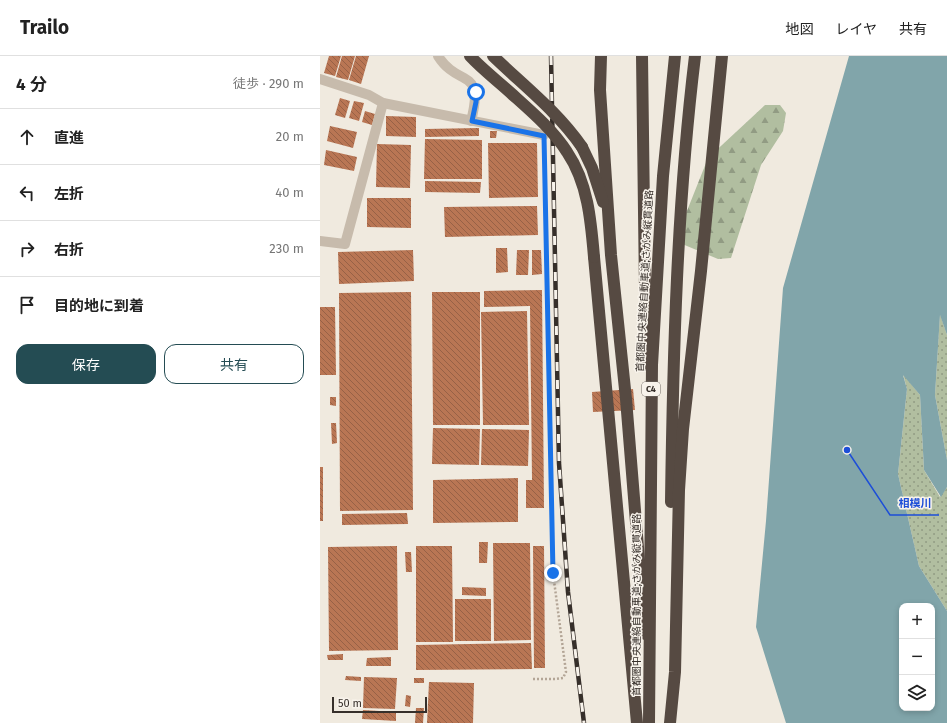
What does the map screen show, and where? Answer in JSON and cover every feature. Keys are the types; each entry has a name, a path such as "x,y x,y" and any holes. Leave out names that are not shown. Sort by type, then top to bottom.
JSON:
{"highway":[{"path":"470,56 532,112 556,137 575,167 587,202 591,222 606,376 637,723"},
{"path":"492,56 546,103 571,132 582,148 592,168 598,185 611,255"},
{"path":"601,56 600,90 611,255 626,399 653,723"},
{"path":"642,56 645,289 650,439"},
{"name":"首都圏中央連絡自動車道;さがみ縦貫道路","path":"649,723 650,439 656,271 663,176 675,56"},
{"name":"C4","path":"670,723 673,364 683,186 695,56"},
{"path":"670,723 675,672 679,498 683,429 701,271 722,56"}],"street":[{"path":"438,56 442,63 473,85 476,92 476,102 472,121"},
{"path":"320,79 369,95 383,103 544,136"},
{"path":"320,241 345,244 383,103"}],"path":[{"path":"533,679 556,680 563,678 566,672 553,573 544,136"}],"green space":[{"path":"765,105 780,105 786,113 783,131 761,165 731,258 718,259 675,241 708,158"},
{"path":"940,314 947,335 947,460 935,395"},
{"path":"903,374 920,395 924,470 940,497 947,487 947,611 919,566 898,474 907,389"}],"water":[{"path":"849,56 947,56 947,335 940,315 935,395 947,460 947,487 941,497 924,470 920,395 903,375 907,389 898,474 919,566 947,611 947,723 786,723 756,627 766,521 783,288"}],"building":[{"path":"329,56 341,56 335,76 324,73"},
{"path":"342,56 355,56 348,80 336,77"},
{"path":"356,56 369,56 361,84 349,80"},
{"path":"340,98 350,101 345,118 335,115"},
{"path":"354,101 364,103 359,121 349,118"},
{"path":"365,111 375,114 372,125 362,122"},
{"path":"386,116 416,117 416,137 386,136"},
{"path":"330,126 357,132 353,148 327,141"},
{"path":"479,128 479,136 425,137 425,129"},
{"path":"490,131 497,131 496,138 490,138"},
{"path":"425,139 482,140 482,179 424,179"},
{"path":"488,143 537,143 538,197 489,198"},
{"path":"377,144 411,145 410,188 376,187"},
{"path":"326,150 357,157 354,171 324,165"},
{"path":"425,181 481,182 480,193 425,192"},
{"path":"367,198 411,198 411,228 367,227"},
{"path":"537,206 538,235 445,237 444,207"},
{"path":"496,248 507,248 508,272 496,273"},
{"path":"413,250 414,281 339,284 338,252"},
{"path":"517,250 529,250 528,275 516,275"},
{"path":"532,250 541,250 542,274 532,275"},
{"path":"542,290 544,508 526,508 526,480 532,480 530,306 484,307 484,291"},
{"path":"411,292 413,510 340,511 339,293"},
{"path":"432,292 480,292 480,425 433,425"},
{"path":"320,307 335,307 336,375 320,375"},
{"path":"527,311 529,425 483,425 481,312"},
{"path":"633,389 635,410 593,412 592,392"},
{"path":"330,397 336,397 336,406 330,405"},
{"path":"331,423 336,423 337,443 332,444"},
{"path":"433,428 480,429 479,465 432,464"},
{"path":"482,429 529,430 528,466 481,465"},
{"path":"320,467 323,467 323,521 320,521"},
{"path":"518,478 518,522 433,523 433,480"},
{"path":"407,513 408,524 342,525 342,514"},
{"path":"479,542 488,542 487,563 479,563"},
{"path":"493,543 530,543 531,640 494,641"},
{"path":"397,546 398,650 329,651 328,547"},
{"path":"416,546 452,546 453,642 416,642"},
{"path":"533,546 544,546 545,668 534,668"},
{"path":"405,552 411,552 412,572 406,572"},
{"path":"462,587 486,588 486,596 462,595"},
{"path":"455,599 491,599 491,641 455,641"},
{"path":"531,643 532,669 416,670 416,645"},
{"path":"343,654 343,660 328,660 327,655"},
{"path":"391,657 391,666 366,666 367,658"},
{"path":"346,676 361,677 361,681 345,680"},
{"path":"364,677 397,678 395,709 363,708"},
{"path":"414,678 424,678 424,683 414,683"},
{"path":"429,682 474,683 473,723 427,723"},
{"path":"406,695 411,696 410,707 405,706"},
{"path":"416,708 424,708 423,723 415,723"},
{"path":"363,710 396,712 396,721 362,719"}],"railway":[{"path":"551,56 559,463 568,592 584,723"}],"place":[{"name":"相模川","path":"847,450"}],"route":[{"path":"476,92 476,102 472,121 544,136 553,573"}]}
